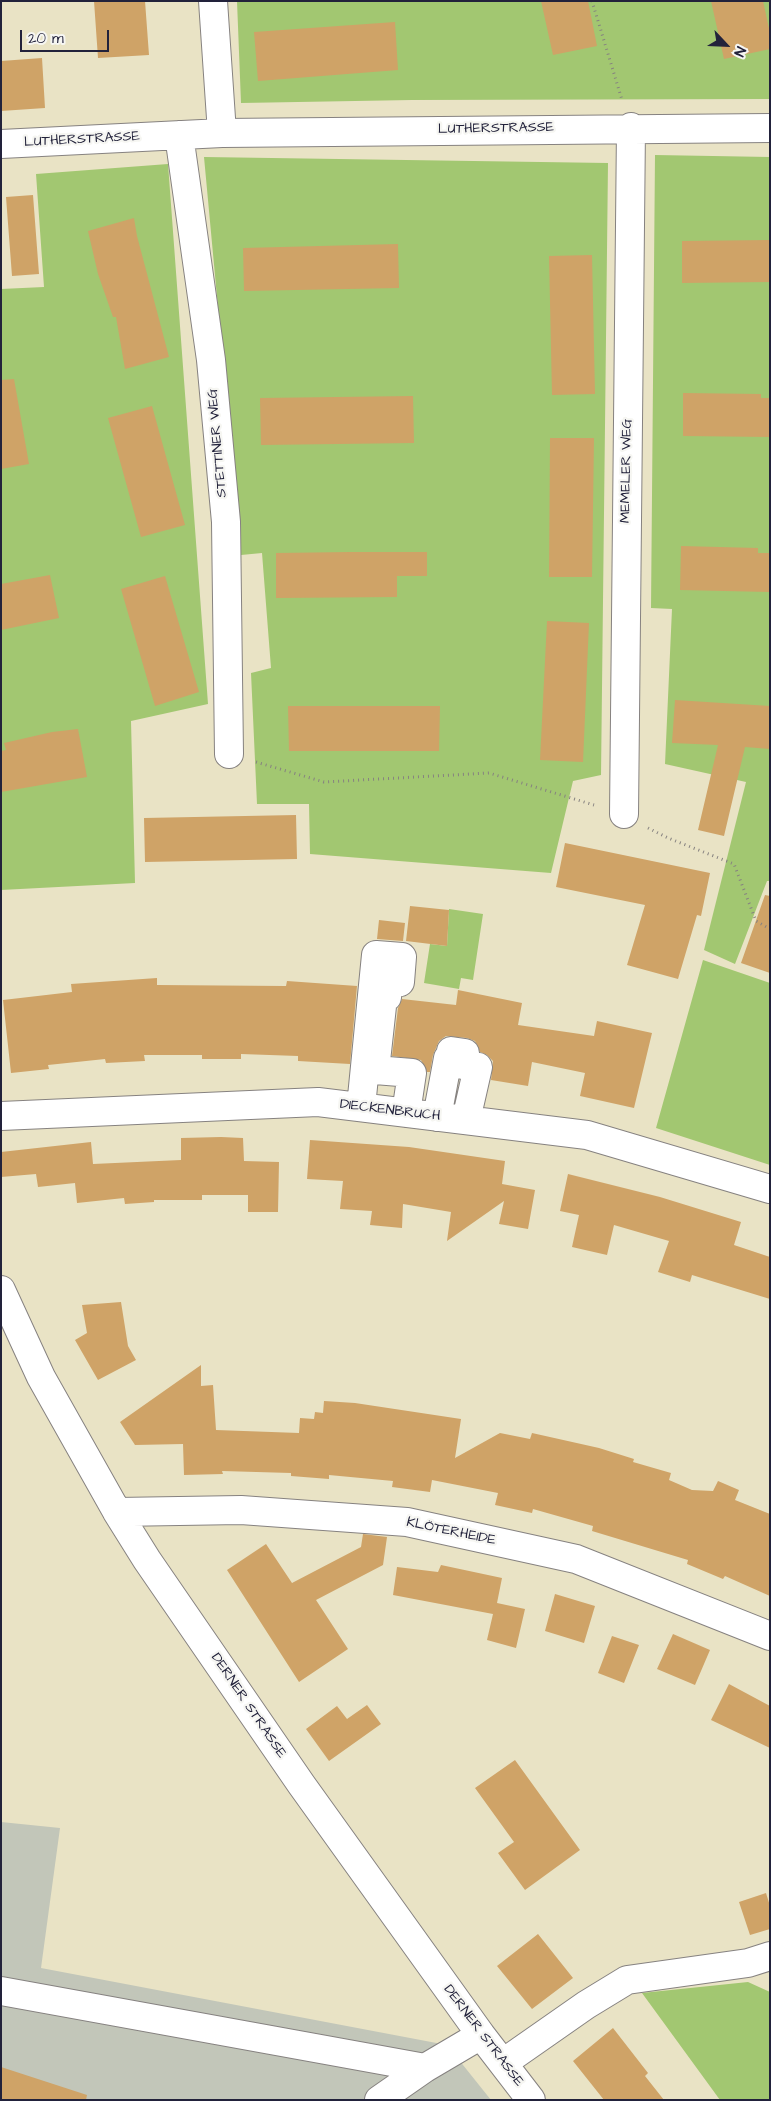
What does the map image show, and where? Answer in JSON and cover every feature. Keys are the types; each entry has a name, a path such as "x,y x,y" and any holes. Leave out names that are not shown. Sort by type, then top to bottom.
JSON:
{"street":[{"path":"213,1 222,133"},
{"name":"LUTHERSTRASSE","path":"1,144 222,133 631,127 770,128"},
{"name":"MEMELER WEG","path":"624,814 631,127"},
{"name":"STETTINER WEG","path":"179,135 210,360 226,522 229,754"},
{"path":"361,1108 376,954 402,957 400,982 389,980 387,997 383,997 375,1070 412,1073 406,1113"},
{"path":"437,1117 451,1051 465,1053 463,1065 478,1067 466,1120"},
{"name":"DIECKENBRUCH","path":"1,1116 318,1102 587,1135 770,1189"},
{"name":"DERNER STRASSE","path":"1,1290 41,1377 117,1512 301,1784 481,2035 531,2100"},
{"name":"KLÖTERHEIDE","path":"117,1512 241,1510 406,1522 576,1560 756,1628 770,1636"},
{"path":"503,2063 586,2005 627,1980 748,1963 770,1956"},
{"path":"1,1991 425,2068"},
{"path":"379,2100 425,2068 481,2035"}],"path":[{"path":"592,1 631,127"},
{"path":"229,754 324,782 489,773 624,814 668,838 734,864 756,921 770,929"}],"shaded area":[{"path":"1,1822 60,1828 41,1968 447,2045 491,2100 1,2100"}],"green space":[{"path":"237,1 770,1 770,99 412,100 241,103"},
{"path":"655,155 770,157 770,881 767,881 735,964 704,950 746,782 665,764 672,609 651,608"},
{"path":"204,157 608,163 601,775 573,781 551,873 310,854 309,804 257,804 251,673 271,668 262,553 241,555"},
{"path":"168,164 208,704 131,721 135,883 1,890 1,289 44,287 36,174"},
{"path":"449,909 483,914 473,980 461,978 459,989 424,983 430,944 447,946"},
{"path":"703,960 770,983 770,1165 656,1128"},
{"path":"748,1982 770,1992 770,2100 720,2100 642,1993"}],"building":[{"path":"94,1 145,1 149,55 98,58"},
{"path":"541,1 588,1 597,46 553,55"},
{"path":"711,1 763,1 770,33 770,49 724,59"},
{"path":"395,22 398,70 258,81 254,32"},
{"path":"42,58 45,108 1,111 1,61"},
{"path":"33,195 39,274 12,276 6,197"},
{"path":"134,218 169,357 125,369 116,317 113,317 98,274 88,231"},
{"path":"770,240 770,282 682,283 682,241"},
{"path":"398,244 399,288 244,291 243,248"},
{"path":"592,255 595,394 552,395 549,256"},
{"path":"14,379 29,464 1,469 1,380"},
{"path":"683,393 761,394 761,398 770,398 770,437 683,436"},
{"path":"413,396 414,443 261,445 260,398"},
{"path":"152,406 185,525 141,537 108,418"},
{"path":"550,438 594,438 592,577 549,577"},
{"path":"681,546 758,548 758,553 770,553 770,592 680,590"},
{"path":"427,552 427,576 397,576 397,597 276,598 276,553"},
{"path":"50,575 59,618 1,630 1,584"},
{"path":"165,576 199,692 155,706 121,589"},
{"path":"547,621 589,623 583,762 540,760"},
{"path":"675,700 770,706 770,749 745,747 724,836 698,830 718,745 672,743"},
{"path":"288,706 440,706 439,751 289,751"},
{"path":"78,729 87,777 1,792 1,751 6,750 4,743 52,732"},
{"path":"296,815 297,859 145,862 144,818"},
{"path":"565,843 710,873 701,916 697,915 678,979 627,965 645,905 556,887"},
{"path":"765,895 770,896 770,973 741,963"},
{"path":"410,906 449,910 447,946 406,941"},
{"path":"379,920 405,923 403,941 377,939"},
{"path":"157,978 157,985 286,986 287,981 357,986 350,1064 298,1061 298,1056 241,1054 241,1059 202,1059 202,1055 144,1055 145,1061 106,1063 105,1059 48,1065 49,1069 11,1073 3,1000 72,992 71,984"},
{"path":"458,990 522,1003 518,1025 594,1036 597,1021 652,1033 634,1108 580,1096 585,1073 532,1062 528,1086 491,1080 493,1061 487,1055 480,1052 475,1041 467,1038 446,1036 439,1041 433,1055 430,1072 427,1072 421,1060 392,1056 398,1008 402,999 456,1005"},
{"path":"181,1138 243,1138 244,1161 279,1162 278,1212 248,1212 248,1195 202,1195 202,1200 154,1200 154,1202 125,1204 124,1198 77,1203 75,1183 38,1187 36,1174 1,1177 1,1152 91,1142 93,1164 181,1160"},
{"path":"310,1140 409,1147 505,1161 502,1184 535,1190 528,1229 499,1224 504,1201 447,1241 451,1212 403,1204 402,1228 370,1225 372,1211 340,1209 343,1181 307,1179"},
{"path":"568,1174 660,1197 741,1222 734,1245 770,1257 770,1299 692,1275 690,1282 658,1272 669,1241 614,1225 607,1255 572,1247 579,1215 560,1211"},
{"path":"121,1302 128,1346 136,1360 98,1380 75,1340 87,1333 82,1305"},
{"path":"201,1365 201,1386 213,1385 216,1430 299,1433 300,1418 314,1419 315,1412 323,1413 324,1401 355,1403 461,1419 455,1458 500,1433 530,1439 532,1433 599,1448 634,1459 633,1462 671,1473 669,1480 692,1490 713,1491 718,1481 739,1490 735,1500 770,1514 770,1596 725,1576 723,1579 687,1564 688,1560 592,1531 593,1526 533,1509 532,1513 495,1505 498,1493 432,1480 430,1492 392,1487 393,1481 329,1475 329,1479 291,1476 291,1473 222,1471 223,1474 184,1475 183,1444 135,1445 120,1422"},
{"path":"363,1534 387,1537 383,1565 316,1600 348,1649 299,1682 227,1570 266,1544 292,1583 361,1547"},
{"path":"441,1565 502,1578 497,1603 525,1609 516,1648 487,1640 493,1614 393,1595 397,1567 438,1572"},
{"path":"555,1594 595,1606 584,1643 545,1631"},
{"path":"673,1634 710,1650 695,1685 657,1669"},
{"path":"612,1636 639,1645 624,1683 598,1673"},
{"path":"729,1684 770,1706 770,1748 711,1720"},
{"path":"367,1705 381,1724 329,1761 306,1729 337,1706 347,1719"},
{"path":"515,1760 580,1850 525,1890 498,1853 514,1842 475,1788"},
{"path":"766,1893 770,1906 770,1929 750,1935 739,1902"},
{"path":"538,1934 573,1978 532,2009 497,1966"},
{"path":"613,2028 648,2073 645,2076 664,2100 604,2100 573,2061"},
{"path":"1,2067 87,2095 86,2100 1,2100"}]}
